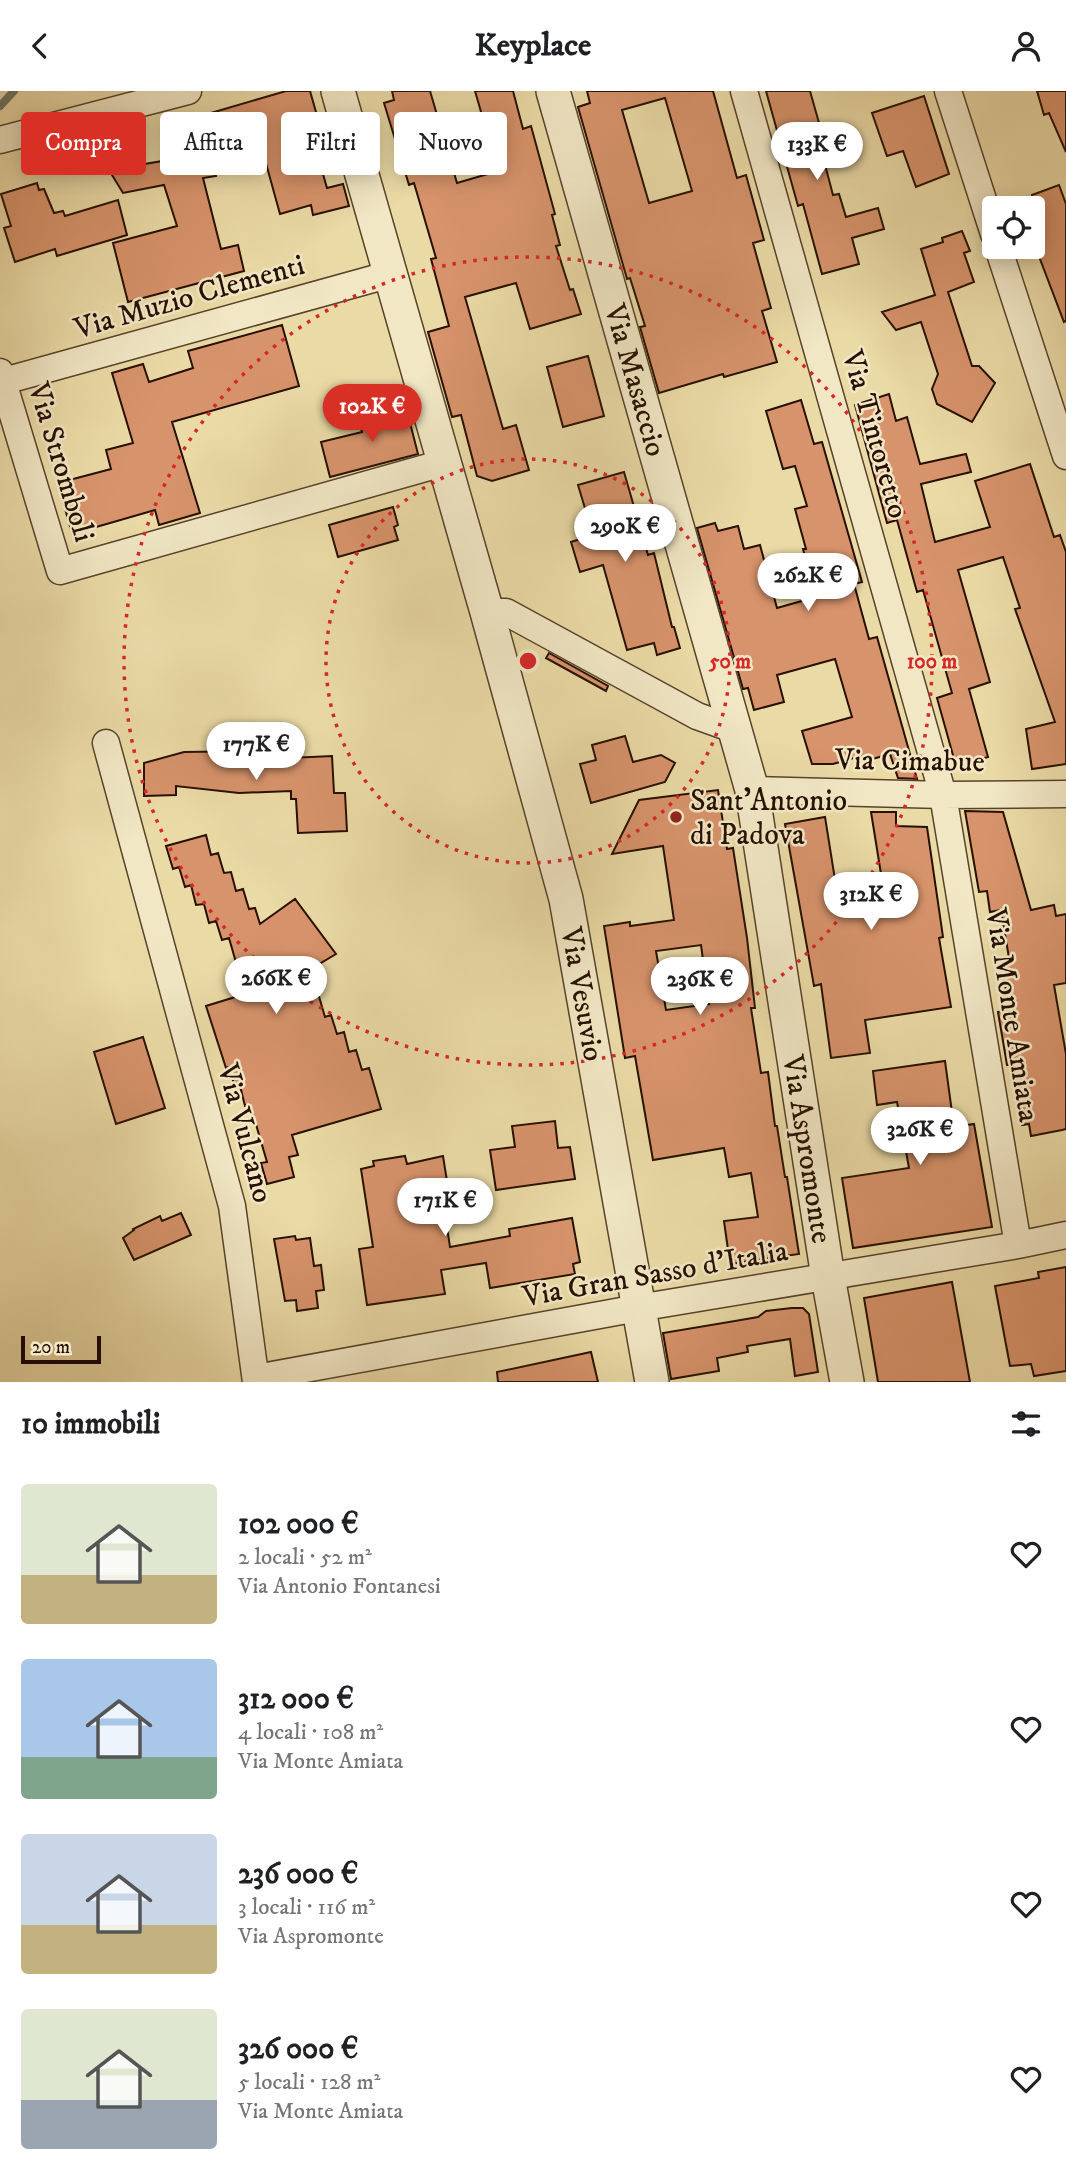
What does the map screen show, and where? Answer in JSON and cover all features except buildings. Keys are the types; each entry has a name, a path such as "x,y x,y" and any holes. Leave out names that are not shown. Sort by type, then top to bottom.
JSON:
{"street":[{"path":"0,140 188,91"},
{"name":"Via Vesuvio","path":"338,91 566,899 652,1382"},
{"name":"Via Masaccio","path":"553,91 752,790"},
{"name":"Via Tintoretto","path":"744,91 943,795"},
{"path":"948,91 982,197"},
{"path":"1002,259 1066,456"},
{"name":"Via Muzio Clementi","path":"2,377 391,274"},
{"name":"Via Stromboli","path":"2,377 60,571 443,463"},
{"path":"487,612 506,612 697,716 736,730"},
{"name":"Via Vulcano","path":"106,743 232,1206 256,1380"},
{"name":"Via Cimabue","path":"752,790 1066,795"},
{"name":"Via Aspromonte","path":"752,790 828,1277 848,1382"},
{"name":"Via Monte Amiata","path":"943,795 1017,1245"},
{"name":"Via Gran Sasso d'Italia","path":"256,1380 638,1308 1066,1235"}],"waterway":[{"path":"0,106 14,91"}],"place":[{"name":"Sant'Antonio di Padova","path":"676,817"}]}
